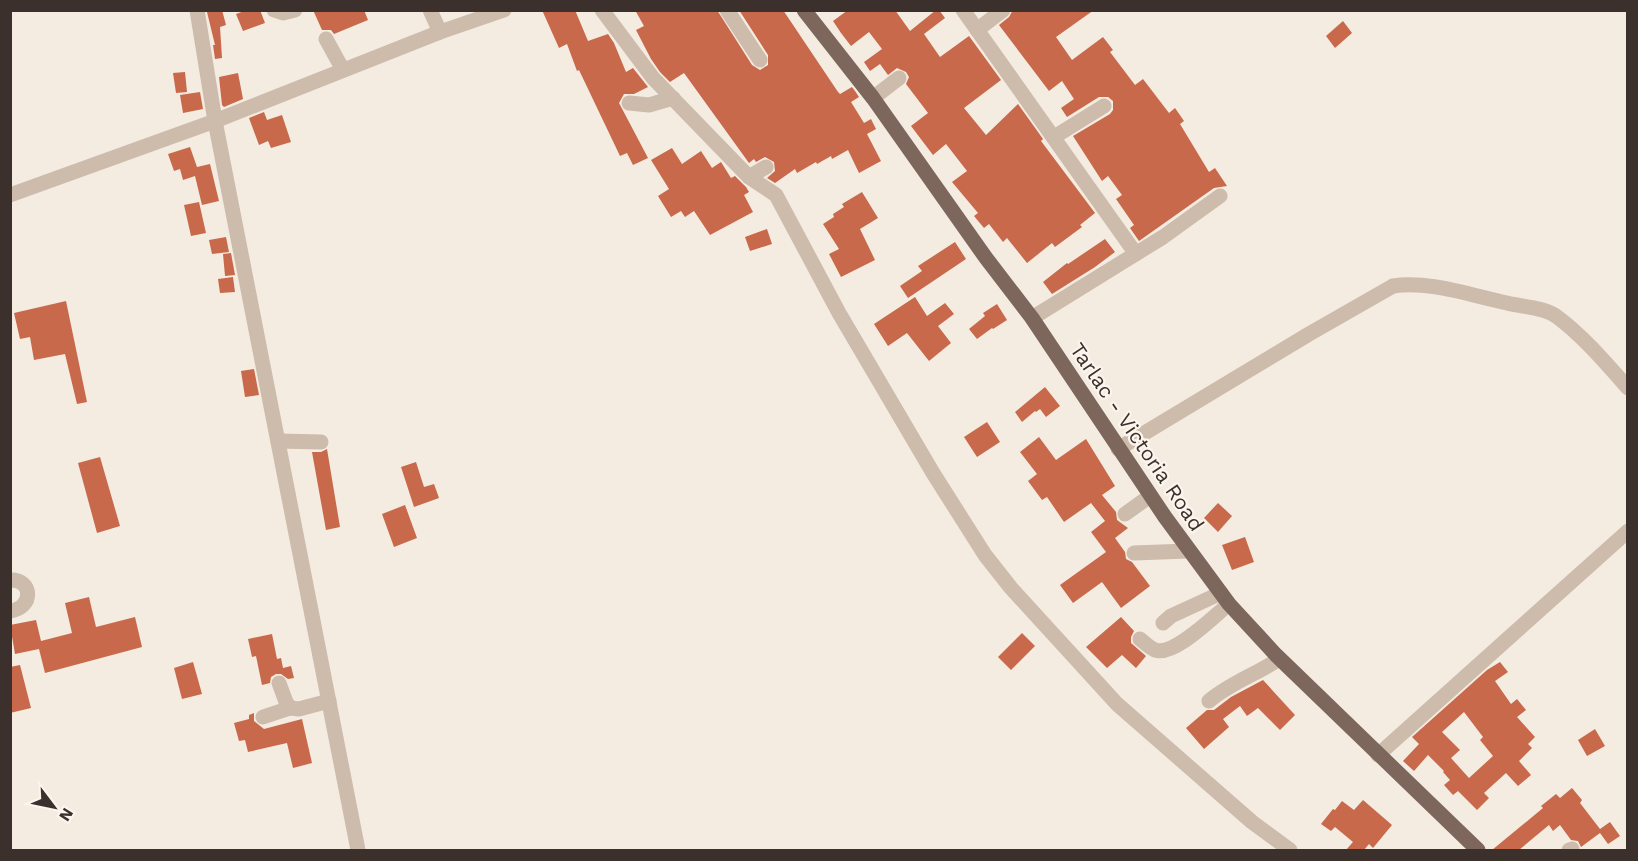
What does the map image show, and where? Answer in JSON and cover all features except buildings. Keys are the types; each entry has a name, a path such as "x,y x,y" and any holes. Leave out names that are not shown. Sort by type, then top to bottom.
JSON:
{"main road":[{"name":"Tarlac - Victoria Road","path":"804,10 873,98 986,258 1032,318 1150,496 1225,599 1279,659 1478,850"}],"street":[{"path":"197,10 215,121 358,850"},
{"path":"274,10 283,14 295,10"},
{"path":"430,10 440,32"},
{"path":"10,195 215,121 440,32 504,10"},
{"path":"602,10 653,78 749,177 776,195 839,313 927,464 985,555 1011,588 1117,704 1252,822 1290,850"},
{"path":"727,10 760,60"},
{"path":"963,10 1136,254"},
{"path":"977,30 1003,10"},
{"path":"326,39 343,70"},
{"path":"873,98 899,78"},
{"path":"629,104 649,105 673,98"},
{"path":"1054,137 1104,106"},
{"path":"749,177 766,167"},
{"path":"1032,318 1136,254 1220,196"},
{"path":"1118,449 1309,333 1394,285 1400,284 1449,290 1553,314 1625,378"},
{"path":"279,441 321,442"},
{"path":"1125,514 1150,496"},
{"path":"1378,755 1628,531"},
{"path":"1134,553 1188,551"},
{"path":"10,580 15,579 24,584 28,593 26,603 19,610 10,612"},
{"path":"1163,623 1172,616 1225,599"},
{"path":"1140,639 1156,650 1168,650 1180,644 1225,599"},
{"path":"1209,701 1220,692 1262,671 1279,659"},
{"path":"279,683 290,708"},
{"path":"263,717 290,708 299,710 329,701"}]}
